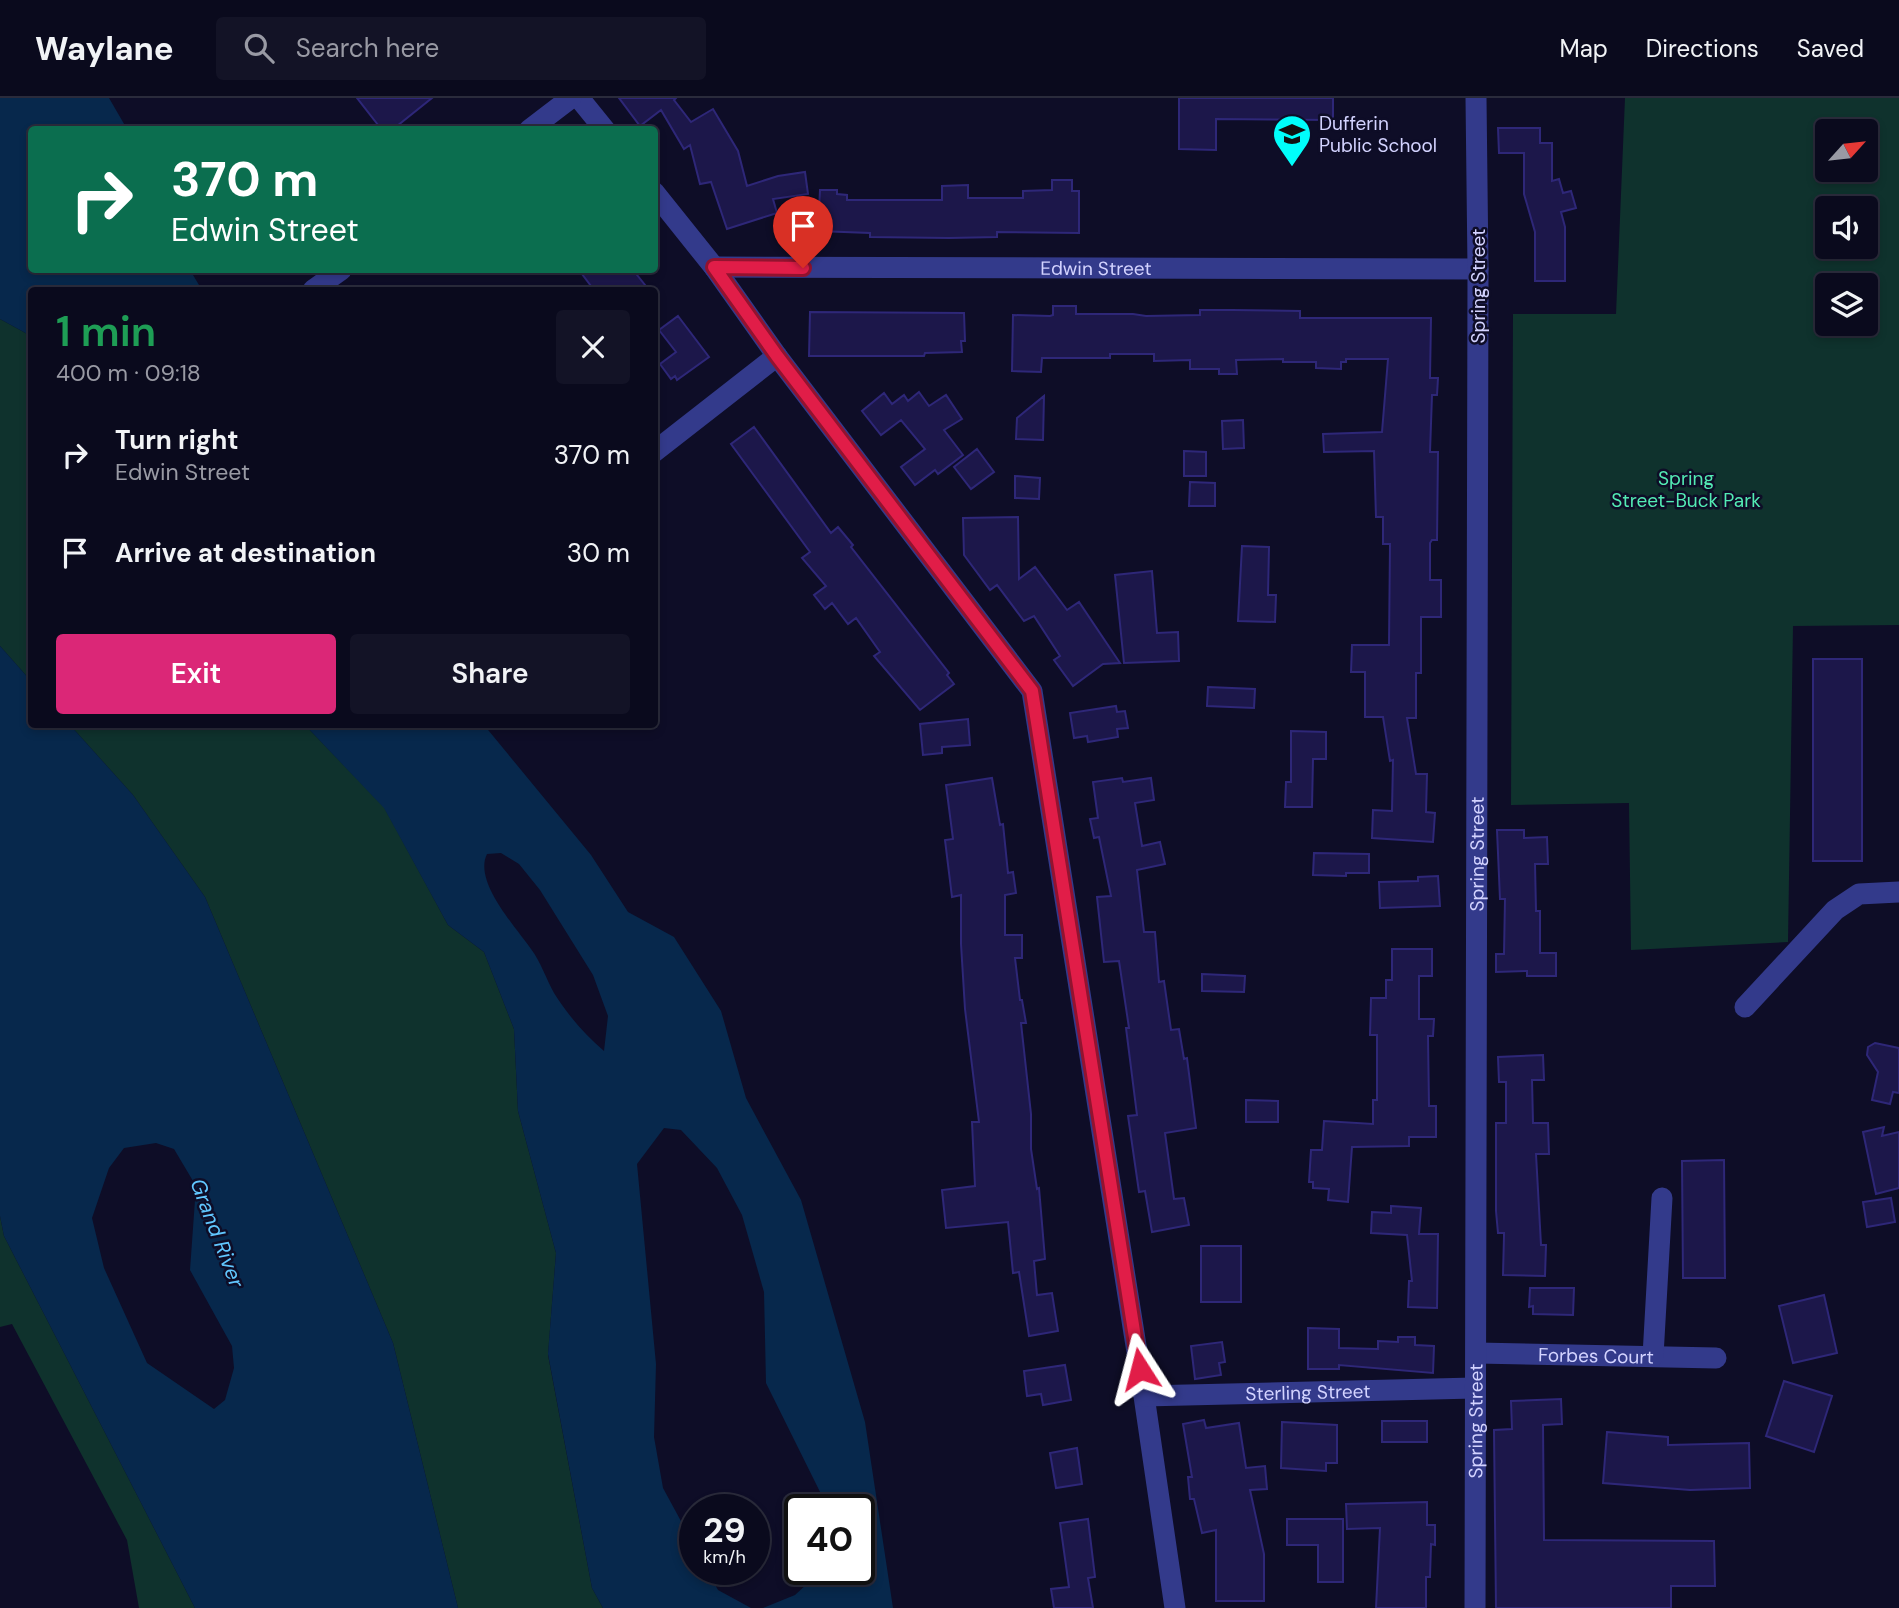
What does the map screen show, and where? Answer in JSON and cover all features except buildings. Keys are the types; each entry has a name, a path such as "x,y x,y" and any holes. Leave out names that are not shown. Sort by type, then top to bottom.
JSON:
{"street":[{"path":"534,126 571,98"},
{"path":"579,98 602,126"},
{"name":"Spring Street","path":"1475,1608 1478,270 1476,98"},
{"path":"658,197 714,267 777,356 1032,691 1144,1396 1174,1608"},
{"name":"Edwin Street","path":"714,267 1478,270"},
{"path":"317,287 337,273"},
{"path":"658,449 777,356"},
{"path":"1745,1007 1835,910 1859,894 1899,892"},
{"path":"1653,1356 1662,1198"},
{"name":"Forbes Court","path":"1477,1353 1716,1358"},
{"name":"Sterling Street","path":"1144,1396 1474,1388"}],"green space":[{"name":"Spring Street-Buck Park","path":"1625,98 1899,98 1899,625 1793,626 1788,942 1631,950 1629,803 1511,805 1513,314 1616,314"},
{"path":"0,319 28,334 28,678 0,646"},
{"path":"73,728 308,728 384,807 448,925 484,952 514,1029 518,1111 556,1253 548,1355 592,1588 603,1608 458,1608 393,1343 205,897 133,795"},
{"path":"0,1216 4,1236 195,1608 139,1608 127,1540 12,1324 0,1327"}],"water":[{"path":"0,98 109,98 125,126 28,126 28,273 192,273 200,287 28,287 28,334 0,319"},
{"name":"Grand River","path":"0,646 28,678 28,728 73,728 133,795 205,897 393,1343 458,1608 195,1608 4,1236 0,1216","holes":["156,1143 174,1149 196,1186 190,1270 232,1346 234,1368 225,1400 214,1409 147,1363 104,1268 92,1218 109,1168 124,1148"]},
{"path":"308,728 486,728 591,855 628,912 674,937 721,1011 746,1098 801,1200 865,1422 893,1608 763,1608 795,1595 806,1585 875,1585 875,1494 821,1494 766,1383 764,1292 742,1215 717,1168 681,1130 664,1128 637,1164 656,1364 654,1437 663,1488 679,1518 679,1585 715,1585 718,1590 751,1608 603,1608 592,1588 548,1354 556,1253 518,1111 514,1029 484,952 448,925 384,808","holes":["501,853 519,864 540,890 593,975 608,1016 604,1051 583,1031 559,1001 535,954 491,891 484,865 487,854"]}],"place":[{"name":"Dufferin Public School","path":"1292,168"}],"route":[{"path":"803,268 714,267 777,356 1032,691 1140,1369"}]}
